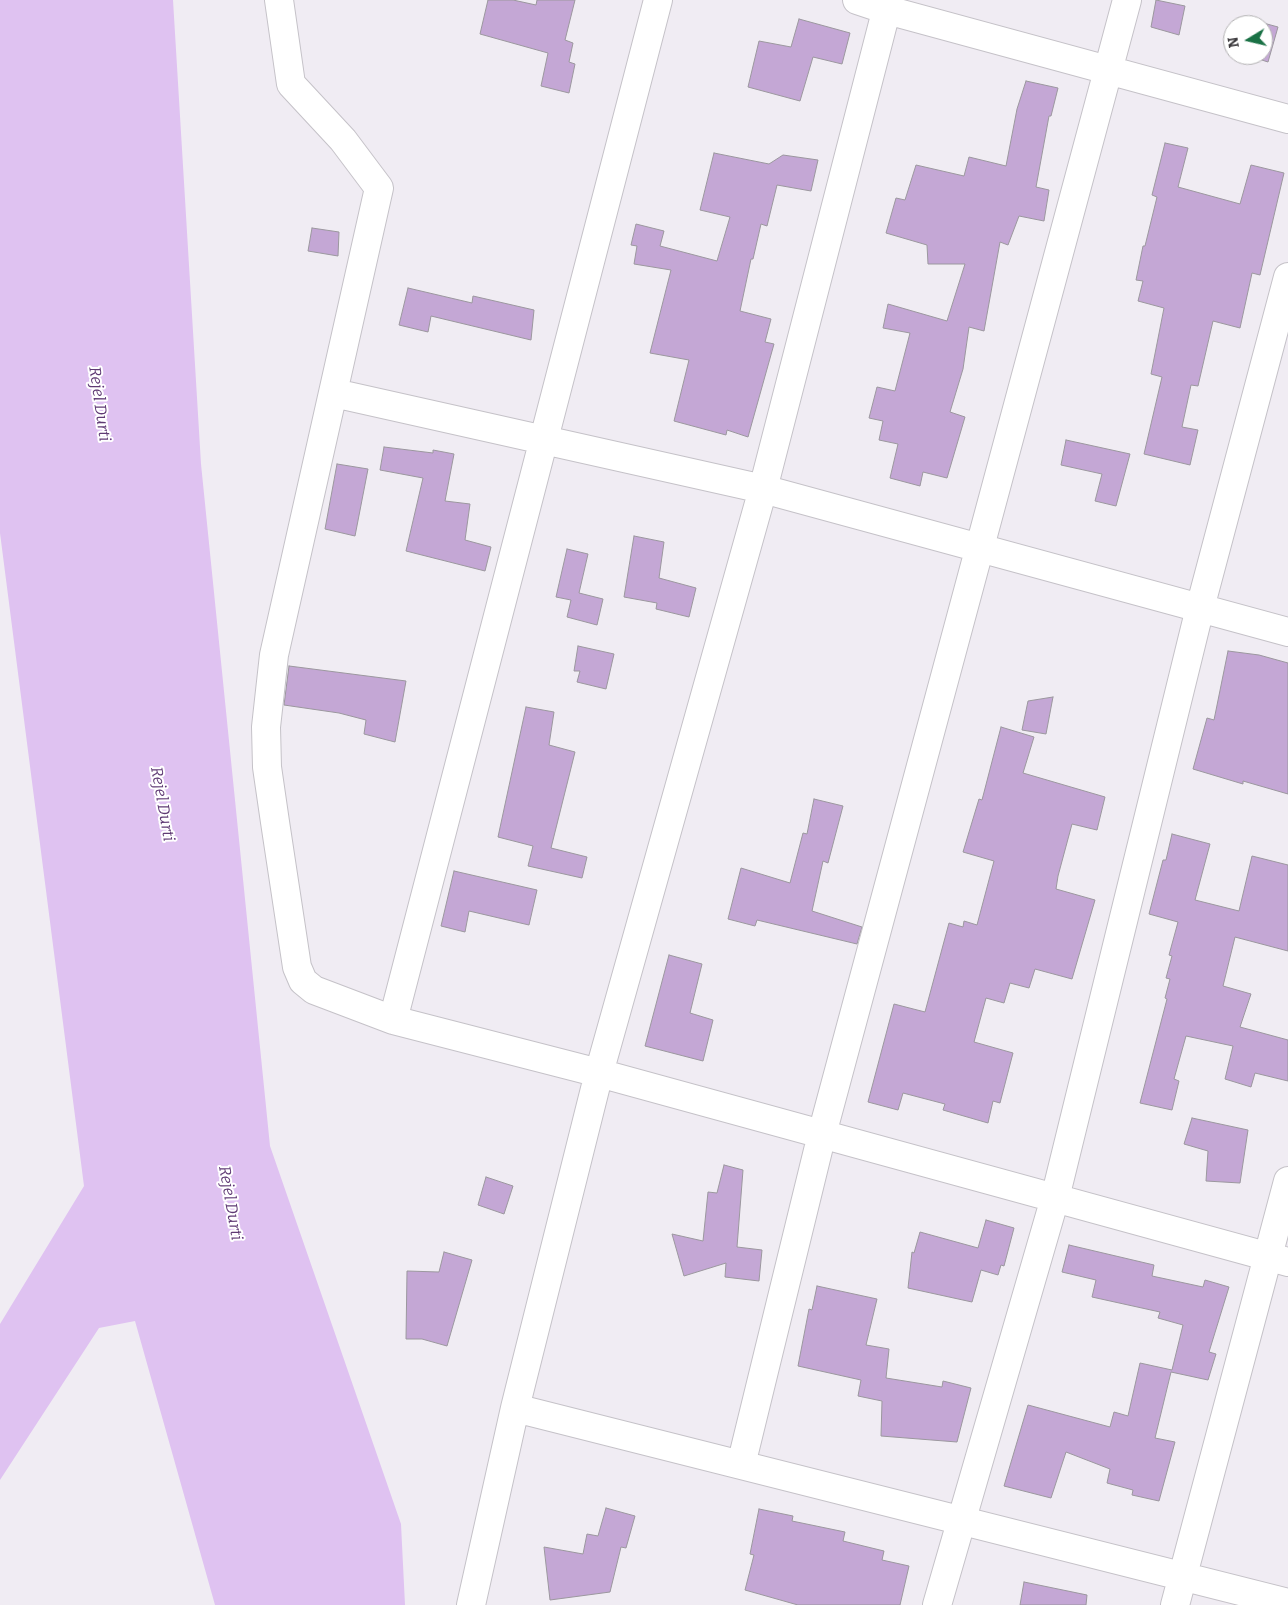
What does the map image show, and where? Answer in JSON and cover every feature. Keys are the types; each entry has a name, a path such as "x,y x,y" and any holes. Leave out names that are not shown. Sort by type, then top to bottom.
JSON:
{"street":[{"path":"279,0 290,84 343,140 378,188 334,393 274,655 266,727 267,767 297,967 303,982 314,990 393,1020 599,1073 1278,1260"},
{"path":"393,1020 542,438 658,0"},
{"path":"857,0 888,5 1110,71 1288,120"},
{"path":"741,1465 822,1134 1110,71 1127,0"},
{"path":"471,1605 515,1408 599,1073 763,489 888,5"},
{"path":"937,1605 963,1521 1055,1198 1200,608 1288,277"},
{"path":"334,393 542,438 763,489 1288,632"},
{"path":"1175,1605 1182,1576 1278,1260 1288,1181"},
{"path":"515,1408 1288,1603"}],"water":[{"name":"Rejel Durti","path":"0,0 173,0 201,464 270,1146 401,1524 405,1605 215,1605 135,1321 99,1328 0,1480 0,1324 84,1186 0,533"}],"building":[{"path":"488,0 513,0 536,5 537,0 575,0 565,40 573,43 569,62 575,64 569,93 541,86 548,53 480,34"},
{"path":"1156,0 1185,6 1179,35 1151,27"},
{"path":"799,19 850,33 842,64 813,57 800,101 748,87 759,41 791,47"},
{"path":"1273,26 1278,27 1273,44"},
{"path":"1026,81 1058,88 1051,116 1049,116 1036,187 1049,190 1044,221 1019,216 1008,245 1000,242 984,331 969,327 963,369 950,412 965,417 947,478 923,472 920,486 890,478 898,444 879,440 883,421 869,418 877,387 895,391 910,333 883,328 888,304 947,321 965,264 928,264 927,245 886,233 896,198 905,200 916,165 964,176 969,157 1006,166 1017,109"},
{"path":"1165,143 1188,148 1178,187 1240,204 1251,165 1284,173 1260,275 1252,273 1240,328 1213,321 1198,386 1191,385 1182,427 1198,430 1190,465 1144,454 1162,377 1151,374 1164,308 1138,301 1143,281 1136,280 1143,246 1145,246 1157,197 1152,195"},
{"path":"714,153 769,164 783,155 818,160 811,191 777,185 767,226 761,224 753,259 751,259 740,311 771,319 765,342 774,344 748,437 727,430 726,435 674,421 689,360 650,353 671,270 634,264 637,246 631,245 636,224 664,231 660,246 717,261 730,217 700,210"},
{"path":"312,228 339,232 338,256 308,251"},
{"path":"408,288 472,303 473,296 534,310 531,340 431,316 428,332 399,325"},
{"path":"1066,440 1130,454 1116,506 1095,501 1102,474 1061,465"},
{"path":"384,447 433,453 433,450 454,454 445,501 470,504 465,540 491,547 485,571 406,551 423,478 380,470"},
{"path":"337,464 368,469 355,536 325,529"},
{"path":"634,536 664,542 659,578 696,588 689,617 656,609 657,603 624,597"},
{"path":"567,549 588,554 579,593 603,599 597,625 567,617 571,600 556,597"},
{"path":"578,646 614,654 606,689 577,682 580,671 574,671"},
{"path":"1228,651 1259,655 1288,663 1288,794 1243,781 1243,784 1193,769 1207,718 1214,720"},
{"path":"289,666 406,681 395,742 364,734 366,720 339,713 284,705"},
{"path":"1053,697 1046,734 1022,730 1028,701"},
{"path":"526,707 554,712 549,745 575,752 551,848 587,857 582,878 528,866 533,846 498,837"},
{"path":"1001,727 1034,737 1023,773 1105,797 1097,830 1072,824 1058,876 1056,889 1095,900 1072,979 1035,969 1029,988 1010,983 1004,1003 986,998 974,1042 1013,1053 1000,1103 993,1101 988,1123 943,1110 945,1104 903,1093 898,1110 868,1102 894,1004 925,1012 949,923 963,927 964,921 977,925 994,861 963,852 979,799 982,800"},
{"path":"814,799 843,806 828,863 823,861 812,911 862,927 857,944 757,920 755,926 728,919 741,868 790,883 803,833 807,834"},
{"path":"1172,834 1210,844 1195,900 1239,911 1252,856 1288,865 1288,951 1235,937 1223,986 1251,994 1240,1027 1288,1040 1288,1081 1255,1073 1251,1087 1225,1079 1233,1046 1186,1036 1174,1079 1179,1081 1172,1110 1140,1103 1167,999 1165,998 1170,979 1166,978 1172,956 1169,955 1178,922 1149,914"},
{"path":"454,871 537,890 529,925 469,911 465,932 441,926"},
{"path":"669,955 702,964 690,1013 713,1020 703,1061 645,1046"},
{"path":"1192,1118 1248,1130 1240,1183 1206,1181 1208,1151 1184,1144"},
{"path":"724,1165 743,1170 737,1247 762,1250 759,1281 725,1277 726,1263 684,1276 672,1234 703,1241 708,1192 717,1193"},
{"path":"486,1177 513,1186 504,1214 478,1205"},
{"path":"986,1220 1014,1228 1004,1266 1001,1265 998,1275 981,1270 972,1302 908,1288 912,1252 914,1253 920,1232 978,1248"},
{"path":"1069,1245 1154,1265 1152,1276 1203,1287 1205,1280 1229,1287 1209,1352 1216,1354 1208,1380 1171,1372 1155,1438 1175,1442 1159,1501 1132,1495 1133,1490 1107,1483 1110,1469 1066,1452 1051,1498 1004,1486 1028,1405 1110,1427 1114,1412 1128,1416 1140,1363 1172,1370 1183,1325 1158,1318 1160,1312 1092,1297 1096,1280 1062,1272"},
{"path":"444,1252 472,1260 447,1346 422,1339 406,1339 407,1271 439,1272"},
{"path":"817,1286 877,1299 866,1345 889,1349 886,1378 942,1387 943,1381 971,1388 957,1442 881,1436 882,1401 858,1396 861,1380 798,1366 809,1309 812,1310"},
{"path":"606,1508 635,1516 626,1548 621,1547 610,1592 550,1600 544,1547 583,1554 587,1534 598,1536"},
{"path":"759,1509 793,1516 792,1521 845,1532 843,1541 884,1551 882,1560 909,1566 900,1605 798,1605 745,1590 754,1555 750,1554"},
{"path":"1024,1582 1087,1595 1086,1605 1020,1605"}]}
